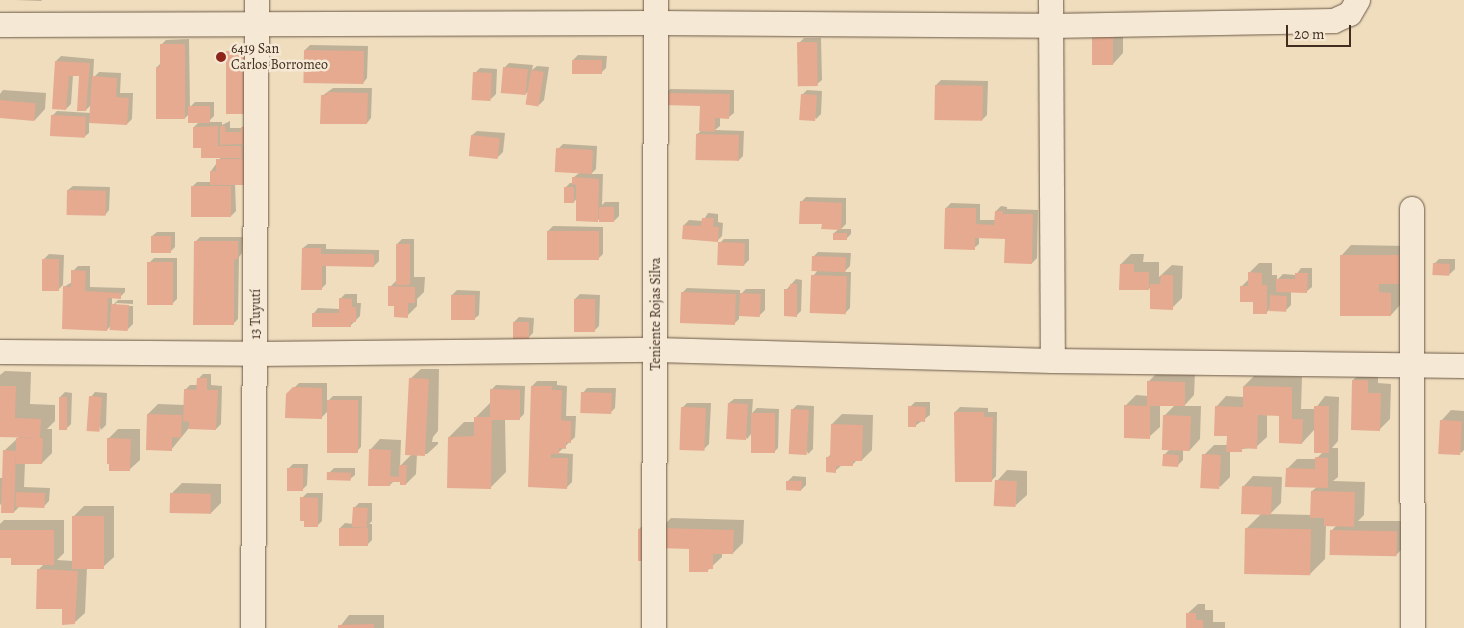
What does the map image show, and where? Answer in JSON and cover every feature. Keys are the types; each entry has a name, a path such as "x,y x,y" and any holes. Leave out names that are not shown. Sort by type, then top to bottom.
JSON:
{"street":[{"name":"13 Tuyutí","path":"253,628 257,0"},
{"path":"1051,0 1053,361"},
{"path":"0,25 257,24 656,12 1051,26 1334,21 1350,14 1358,0"},
{"name":"Teniente Rojas Silva","path":"654,628 656,12"},
{"path":"1412,209 1413,628"},
{"path":"0,352 255,354 656,350 1053,361 1464,366"}],"building":[{"path":"1092,36 1113,36 1113,65 1092,65"},
{"path":"797,42 817,42 818,86 798,86"},
{"path":"160,44 185,44 185,119 156,119 156,67 160,67"},
{"path":"304,50 364,51 363,84 303,83"},
{"path":"226,51 258,51 258,114 226,114"},
{"path":"572,60 602,60 602,74 572,74"},
{"path":"55,61 90,63 86,111 77,111 79,76 69,76 66,110 52,109"},
{"path":"503,67 528,69 526,95 501,93"},
{"path":"531,70 544,72 538,107 526,105"},
{"path":"473,72 492,73 491,101 472,100"},
{"path":"92,76 117,78 116,97 129,98 127,125 89,123"},
{"path":"935,85 983,86 982,121 934,120"},
{"path":"327,92 368,93 367,124 320,124 321,95 327,95"},
{"path":"664,93 730,94 729,119 715,118 715,132 699,131 700,106 664,105"},
{"path":"801,94 817,95 815,121 799,120"},
{"path":"0,100 36,103 34,121 0,118"},
{"path":"188,106 210,106 210,123 188,123"},
{"path":"51,115 86,117 85,138 50,136"},
{"path":"218,126 218,146 241,146 242,158 201,158 201,148 193,148 193,127"},
{"path":"220,126 225,126 226,132 241,132 241,127 258,126 259,185 210,185 210,171 216,171 216,159 243,159 242,144 220,145"},
{"path":"696,134 739,135 739,161 696,160"},
{"path":"471,135 500,138 498,159 469,156"},
{"path":"556,148 593,150 592,174 555,172"},
{"path":"572,177 599,179 598,222 576,221 576,185 572,184"},
{"path":"191,186 231,186 231,217 191,217"},
{"path":"564,187 574,187 574,203 564,203"},
{"path":"67,190 106,191 106,216 67,215"},
{"path":"800,201 842,203 841,230 821,229 822,224 799,224"},
{"path":"599,207 614,207 614,222 599,222"},
{"path":"945,208 976,208 976,224 994,225 995,211 1003,211 1003,214 1033,214 1032,264 1004,263 1005,239 975,238 975,250 944,249"},
{"path":"702,218 714,218 713,227 719,227 718,242 682,239 683,225 701,226"},
{"path":"547,231 599,231 599,260 547,260"},
{"path":"833,233 847,233 847,240 833,240"},
{"path":"151,236 171,236 171,253 151,253"},
{"path":"194,241 238,241 238,259 234,259 234,325 193,325"},
{"path":"718,242 745,243 744,266 717,265"},
{"path":"396,244 410,244 410,285 396,285"},
{"path":"302,248 321,248 321,254 374,254 374,267 322,266 322,290 301,290"},
{"path":"1340,255 1399,255 1399,284 1379,284 1379,292 1391,293 1391,316 1340,316"},
{"path":"812,256 846,257 845,272 811,271"},
{"path":"42,259 59,259 59,291 42,291"},
{"path":"147,262 173,262 173,305 147,305"},
{"path":"1433,263 1450,264 1449,276 1432,275"},
{"path":"1120,264 1134,264 1134,272 1149,272 1149,290 1119,290"},
{"path":"71,270 86,271 85,291 121,293 121,299 108,298 107,331 62,329 63,286 71,287"},
{"path":"1248,272 1262,273 1262,285 1267,285 1267,314 1253,314 1253,302 1240,302 1240,286 1248,286"},
{"path":"1295,273 1308,273 1307,293 1276,292 1276,279 1295,279"},
{"path":"811,275 847,276 846,314 810,313"},
{"path":"1161,275 1173,275 1173,310 1150,309 1150,284 1160,284"},
{"path":"790,284 797,284 797,317 784,316 784,289 790,289"},
{"path":"388,286 415,287 415,303 408,303 408,318 394,317 394,306 388,306"},
{"path":"681,292 736,294 735,325 680,323"},
{"path":"740,293 761,294 760,317 739,316"},
{"path":"451,295 475,295 475,320 451,320"},
{"path":"1270,295 1287,296 1286,312 1269,311"},
{"path":"339,298 352,299 352,307 356,307 356,322 351,322 351,327 312,327 312,313 339,313"},
{"path":"574,299 595,299 595,332 574,332"},
{"path":"111,304 129,305 128,331 110,330"},
{"path":"513,322 529,322 529,339 513,339"},
{"path":"197,378 207,378 207,390 218,390 216,430 189,429 189,422 183,421 184,389 196,390"},
{"path":"409,378 429,379 425,456 405,455"},
{"path":"1352,380 1368,380 1368,393 1381,393 1380,431 1351,430"},
{"path":"1147,381 1185,382 1185,406 1150,406 1150,439 1124,438 1124,405 1147,406"},
{"path":"0,386 16,386 15,418 41,419 40,438 0,437"},
{"path":"531,386 552,386 552,390 562,390 561,420 571,421 571,443 566,442 566,449 559,448 559,454 551,454 551,458 568,458 567,489 528,487"},
{"path":"1243,386 1292,387 1292,419 1303,419 1302,444 1279,443 1279,416 1258,415 1257,449 1242,448 1242,452 1226,452 1227,436 1214,436 1215,406 1243,407"},
{"path":"293,387 322,388 322,419 285,418 286,394"},
{"path":"490,389 520,390 520,420 492,420 491,489 447,488 448,437 474,436 474,417 490,417"},
{"path":"581,392 612,393 611,414 580,413"},
{"path":"89,396 102,397 100,432 87,431"},
{"path":"59,397 67,397 67,430 59,430"},
{"path":"327,400 358,400 358,453 327,453"},
{"path":"728,403 748,404 746,440 726,439"},
{"path":"908,406 926,407 925,422 916,421 916,427 908,427"},
{"path":"1314,406 1329,406 1329,453 1314,453"},
{"path":"681,407 706,408 704,451 679,450"},
{"path":"791,409 809,410 807,455 789,454"},
{"path":"954,412 984,412 984,417 993,417 992,482 955,482"},
{"path":"751,413 775,413 775,453 751,453"},
{"path":"147,414 182,415 181,438 172,437 172,451 146,450"},
{"path":"1163,415 1191,416 1190,451 1162,450"},
{"path":"1440,420 1462,421 1460,455 1438,454"},
{"path":"831,424 863,425 862,461 853,461 853,466 836,466 836,473 826,472 826,457 830,457"},
{"path":"16,438 43,438 42,464 16,464 16,456 14,513 1,513 3,450 16,451"},
{"path":"107,438 131,439 130,471 109,471 109,464 107,464"},
{"path":"369,449 391,450 390,476 399,477 399,465 407,465 406,485 400,485 400,482 390,482 390,486 368,486"},
{"path":"1163,454 1179,455 1178,467 1162,466"},
{"path":"1202,454 1221,455 1219,489 1200,488"},
{"path":"1315,457 1328,458 1328,488 1285,487 1286,468 1315,469"},
{"path":"287,468 303,468 303,491 287,491"},
{"path":"327,472 351,473 351,481 327,480"},
{"path":"995,480 1017,481 1016,507 994,506"},
{"path":"786,481 802,481 801,491 786,490"},
{"path":"1242,486 1272,487 1271,515 1241,514"},
{"path":"1311,491 1355,492 1354,527 1324,526 1324,518 1310,518"},
{"path":"16,492 45,493 44,508 15,507"},
{"path":"170,493 211,494 211,514 170,513"},
{"path":"300,497 318,498 318,527 304,527 304,521 300,521"},
{"path":"353,507 368,508 367,528 352,527"},
{"path":"72,516 104,516 104,569 72,569"},
{"path":"339,528 368,528 368,546 339,546"},
{"path":"660,528 734,530 733,554 713,554 713,569 708,569 708,572 689,572 689,549 659,548"},
{"path":"1245,528 1311,529 1310,575 1244,574"},
{"path":"638,529 657,529 657,561 638,561"},
{"path":"0,530 54,530 54,565 11,565 11,558 0,558"},
{"path":"1330,530 1397,531 1397,556 1330,555"},
{"path":"37,569 78,571 75,624 62,625 62,609 36,609"},
{"path":"1186,613 1196,613 1196,620 1203,620 1203,628 1186,628"},
{"path":"374,624 374,628 338,628 338,625"}],"place":[{"name":"6419 San Carlos Borromeo","path":"221,57"}]}
